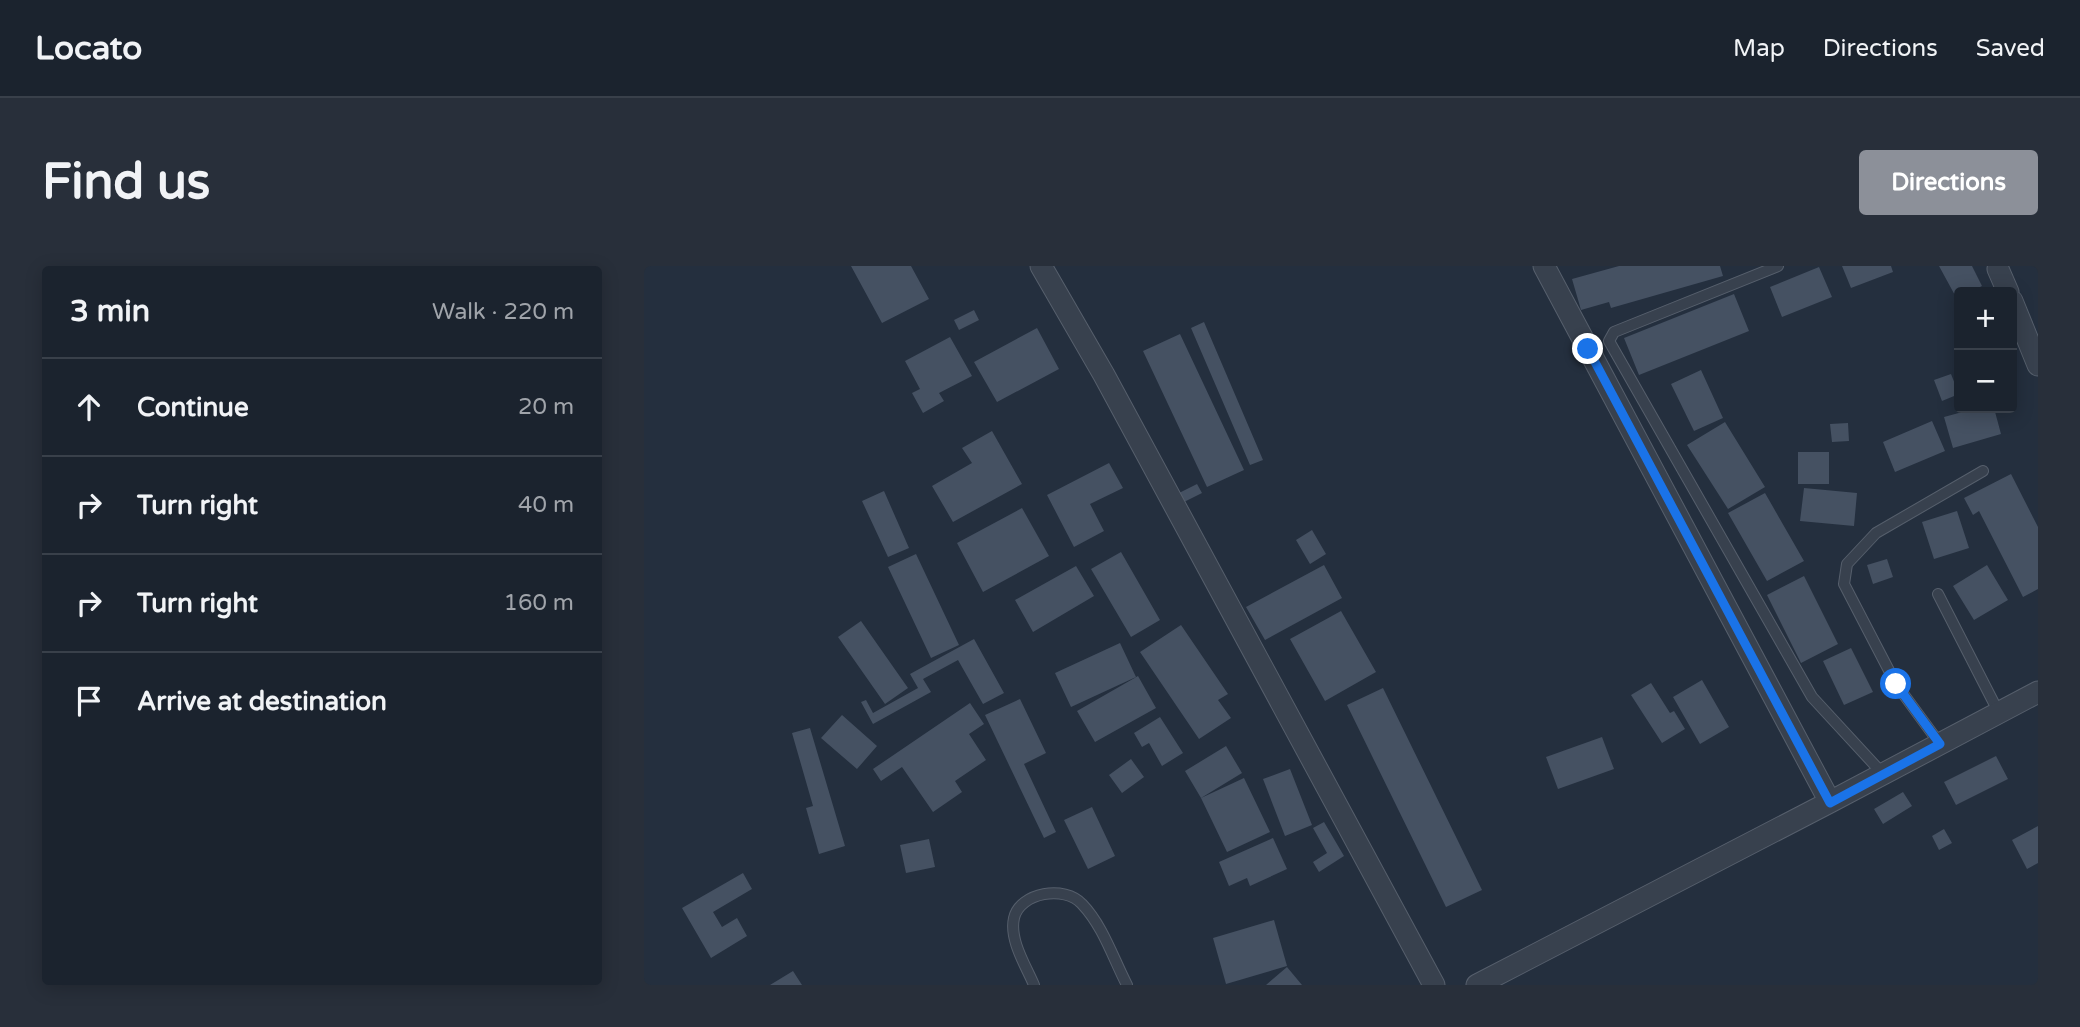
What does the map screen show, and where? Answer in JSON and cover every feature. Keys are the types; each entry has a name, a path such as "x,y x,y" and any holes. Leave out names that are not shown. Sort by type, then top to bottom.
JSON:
{"street":[{"path":"1041,266 1130,423 1434,985"},
{"path":"1544,266 1830,803"},
{"path":"1998,269 2006,287"},
{"path":"2017,314 2038,365"},
{"path":"1477,985 2038,692"}],"lane":[{"path":"1778,266 1614,332 1609,341 1812,697 1883,774"},
{"path":"1940,744 1890,673 1844,584 1847,564 1876,533 1983,471"},
{"path":"1938,594 1999,713"},
{"path":"1034,985 1016,944 1013,920 1018,907 1042,894 1061,894 1080,901 1096,923 1126,985"}],"building":[{"path":"851,266 911,266 929,299 882,323"},
{"path":"1619,266 1720,266 1723,276 1611,308 1609,302 1581,310 1572,279"},
{"path":"1842,266 1891,266 1893,272 1851,288"},
{"path":"1939,266 1972,266 1982,286 1954,287 1954,294"},
{"path":"1819,267 1832,297 1782,317 1770,287"},
{"path":"1734,294 1749,331 1639,375 1624,338"},
{"path":"974,310 979,320 959,330 954,320"},
{"path":"1204,322 1263,460 1250,465 1191,328"},
{"path":"1037,328 1059,369 997,402 974,362"},
{"path":"1180,334 1244,470 1207,487 1143,351"},
{"path":"950,337 972,376 939,393 944,401 923,413 912,393 920,389 905,361"},
{"path":"1701,370 1723,418 1694,431 1671,384"},
{"path":"1951,374 1954,396 1942,401 1934,380"},
{"path":"1959,413 1995,413 2001,434 1953,448 1944,417"},
{"path":"1932,421 1945,451 1895,472 1883,442"},
{"path":"1725,422 1765,487 1728,509 1687,445"},
{"path":"1848,423 1849,441 1832,442 1830,424"},
{"path":"992,431 1022,484 953,522 932,486 972,463 962,448"},
{"path":"1798,452 1829,452 1829,484 1798,484"},
{"path":"1109,463 1123,488 1090,504 1104,531 1074,547 1047,495"},
{"path":"2011,474 2038,527 2038,589 2023,597 1979,511 1973,515 1964,498"},
{"path":"1197,484 1202,493 1182,503 1177,494"},
{"path":"1804,488 1857,493 1854,526 1800,521"},
{"path":"884,491 909,548 888,557 862,501"},
{"path":"1765,493 1804,561 1767,581 1728,513"},
{"path":"1022,508 1049,556 983,592 957,543"},
{"path":"1957,511 1969,548 1934,559 1922,522"},
{"path":"1312,530 1326,554 1310,564 1296,540"},
{"path":"1121,552 1160,620 1131,637 1091,569"},
{"path":"916,554 959,645 931,658 888,567"},
{"path":"1887,559 1893,577 1873,584 1867,565"},
{"path":"1324,565 1342,598 1265,640 1246,607"},
{"path":"1987,565 2008,600 1974,620 1953,586"},
{"path":"1076,566 1094,596 1033,632 1015,600"},
{"path":"1804,576 1838,644 1801,663 1767,595"},
{"path":"1341,611 1376,672 1325,701 1290,639"},
{"path":"861,621 908,688 885,704 838,637"},
{"path":"1181,625 1228,694 1218,700 1231,718 1199,739 1140,652"},
{"path":"974,639 1004,693 983,704 958,660 923,679 931,692 873,724 861,702 866,700 873,713 918,688 910,674"},
{"path":"1120,643 1136,677 1071,707 1055,673"},
{"path":"1851,648 1873,692 1844,705 1823,661"},
{"path":"1138,676 1156,708 1095,742 1077,711"},
{"path":"1702,680 1729,727 1700,744 1673,697"},
{"path":"1651,683 1670,713 1674,711 1685,729 1662,743 1631,695"},
{"path":"1383,688 1482,890 1446,907 1347,705"},
{"path":"1020,699 1046,753 1024,764 1056,832 1044,838 985,715"},
{"path":"970,703 984,724 969,734 986,760 955,781 962,792 933,812 902,767 881,781 873,769"},
{"path":"842,715 877,746 857,769 821,738"},
{"path":"1160,717 1183,753 1162,766 1149,743 1142,747 1134,733"},
{"path":"810,728 845,846 819,854 806,808 813,806 792,733"},
{"path":"1602,737 1614,769 1558,789 1546,757"},
{"path":"1226,746 1242,773 1201,798 1185,771"},
{"path":"1996,756 2008,779 1956,805 1944,782"},
{"path":"1131,759 1144,777 1122,793 1109,775"},
{"path":"1290,769 1312,825 1285,836 1263,779"},
{"path":"1244,778 1270,832 1227,852 1201,798"},
{"path":"1903,792 1912,806 1883,824 1874,809"},
{"path":"1092,807 1115,856 1088,869 1064,820"},
{"path":"1324,822 1344,856 1319,872 1313,862 1327,853 1313,828"},
{"path":"2038,826 2038,863 2027,869 2012,840"},
{"path":"1944,829 1952,843 1939,850 1932,836"},
{"path":"1273,838 1287,869 1250,886 1247,878 1229,886 1219,862"},
{"path":"929,839 935,867 906,873 900,845"},
{"path":"743,873 752,889 713,912 722,927 737,918 747,936 711,958 682,908"},
{"path":"1274,920 1287,966 1226,984 1213,938"},
{"path":"1287,967 1302,985 1266,985"},
{"path":"793,971 802,985 770,985"}],"route":[{"path":"1588,349 1830,803 1940,744 1896,684"}]}
